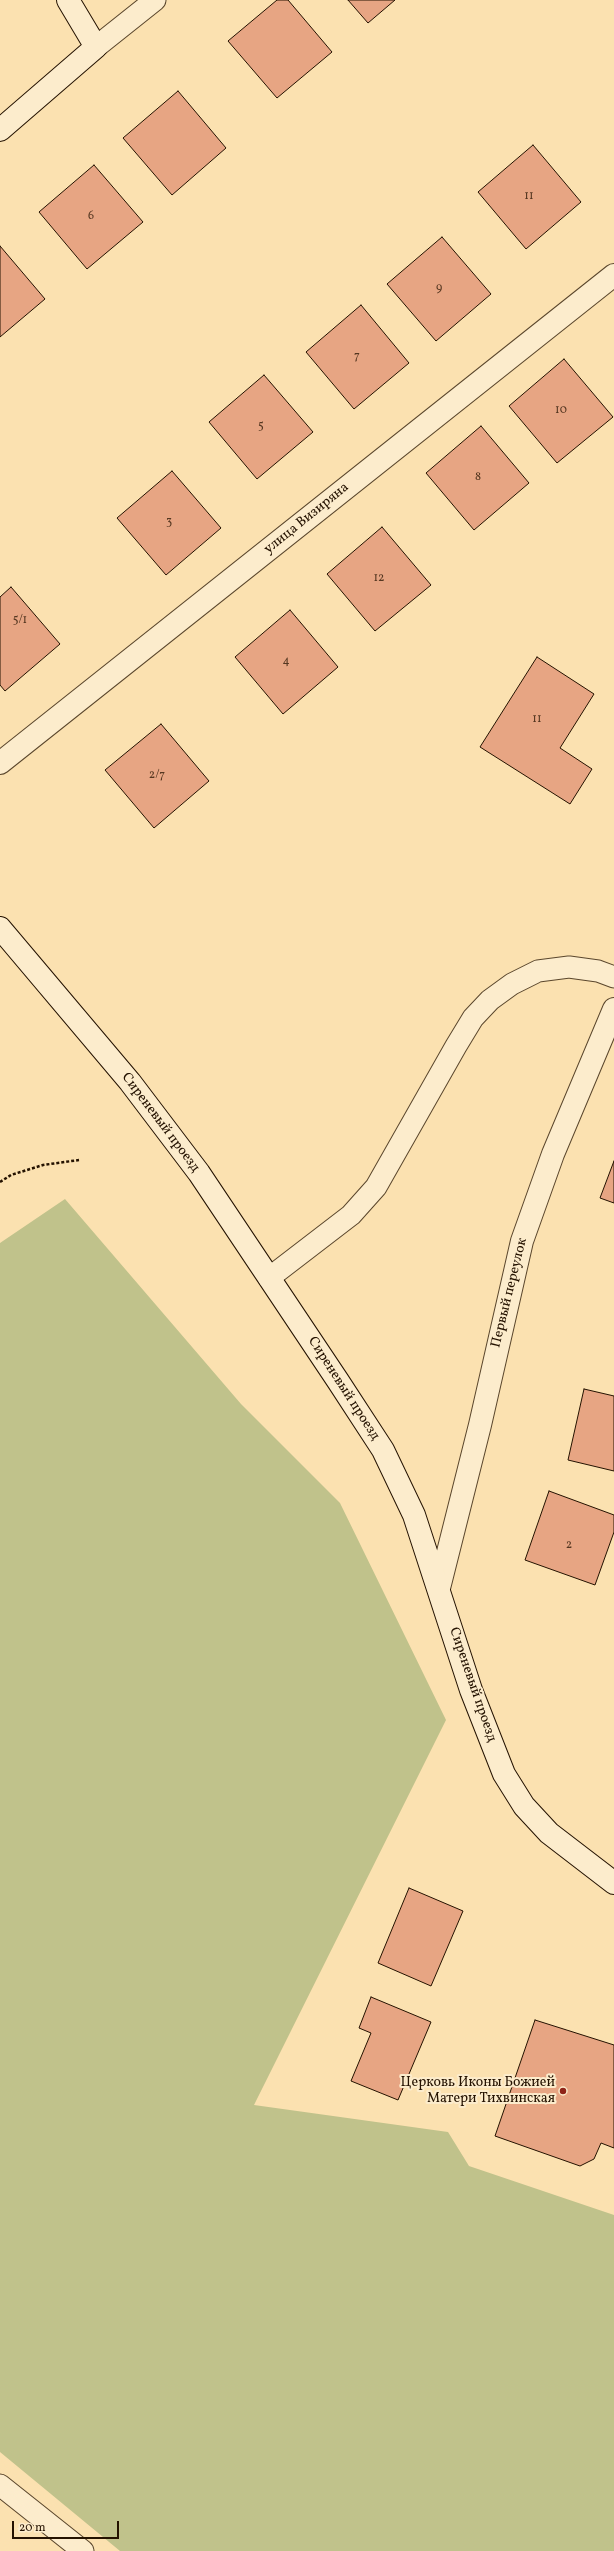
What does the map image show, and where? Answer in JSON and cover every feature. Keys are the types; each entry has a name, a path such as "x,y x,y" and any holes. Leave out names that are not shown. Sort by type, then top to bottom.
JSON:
{"street":[{"path":"0,130 96,47 68,0"},
{"name":"улица Визиряна","path":"0,762 614,275"},
{"name":"Сиреневый проезд","path":"0,928 130,1082 199,1173 383,1450 414,1515 471,1690 504,1774 524,1806 549,1833 614,1883"},
{"name":"Первый переулок","path":"439,1588 479,1432 522,1241 553,1154 614,1009"}],"lane":[{"path":"96,47 155,0"},
{"path":"269,1278 351,1215 376,1187 473,1018 490,1000 512,984 538,972 569,967 598,971 614,977"},
{"path":"0,2485 83,2551"}],"path":[{"path":"0,1182 11,1175 43,1165 79,1160"}],"green space":[{"path":"65,1199 241,1404 340,1503 446,1720 254,2105 448,2132 469,2166 614,2215 614,2551 120,2551 0,2452 0,1243"}],"building":[{"path":"277,0 288,0 332,52 277,98 228,41"},
{"path":"348,0 395,0 368,23"},
{"path":"178,91 226,148 172,195 123,138"},
{"path":"533,145 581,202 526,249 478,192"},
{"path":"94,165 143,222 87,269 39,212"},
{"path":"442,237 491,294 436,341 387,284"},
{"path":"0,246 45,299 0,337"},
{"path":"361,305 409,363 354,409 306,352"},
{"path":"564,359 613,417 557,463 509,406"},
{"path":"264,375 313,432 257,479 209,422"},
{"path":"481,426 529,483 474,530 426,473"},
{"path":"172,471 221,528 166,575 117,518"},
{"path":"382,527 431,585 375,631 327,574"},
{"path":"11,587 60,644 5,691 0,685 0,597"},
{"path":"290,610 338,667 283,714 235,657"},
{"path":"537,657 594,694 560,748 592,769 570,804 480,747"},
{"path":"161,724 209,781 154,828 105,770"},
{"path":"614,1161 614,1203 600,1198"},
{"path":"584,1389 614,1396 614,1471 568,1460"},
{"path":"549,1491 614,1515 614,1532 595,1585 525,1560"},
{"path":"409,1888 463,1911 431,1986 378,1963"},
{"path":"371,1997 431,2022 398,2100 351,2081 371,2033 359,2028"},
{"name":"Церковь Иконы Божией Матери Тихвинская","path":"535,2020 614,2045 614,2148 601,2143 594,2159 580,2166 495,2136"}],"place":[{"name":"Церковь Иконы Божией Матери Тихвинская","path":"563,2091"}]}
